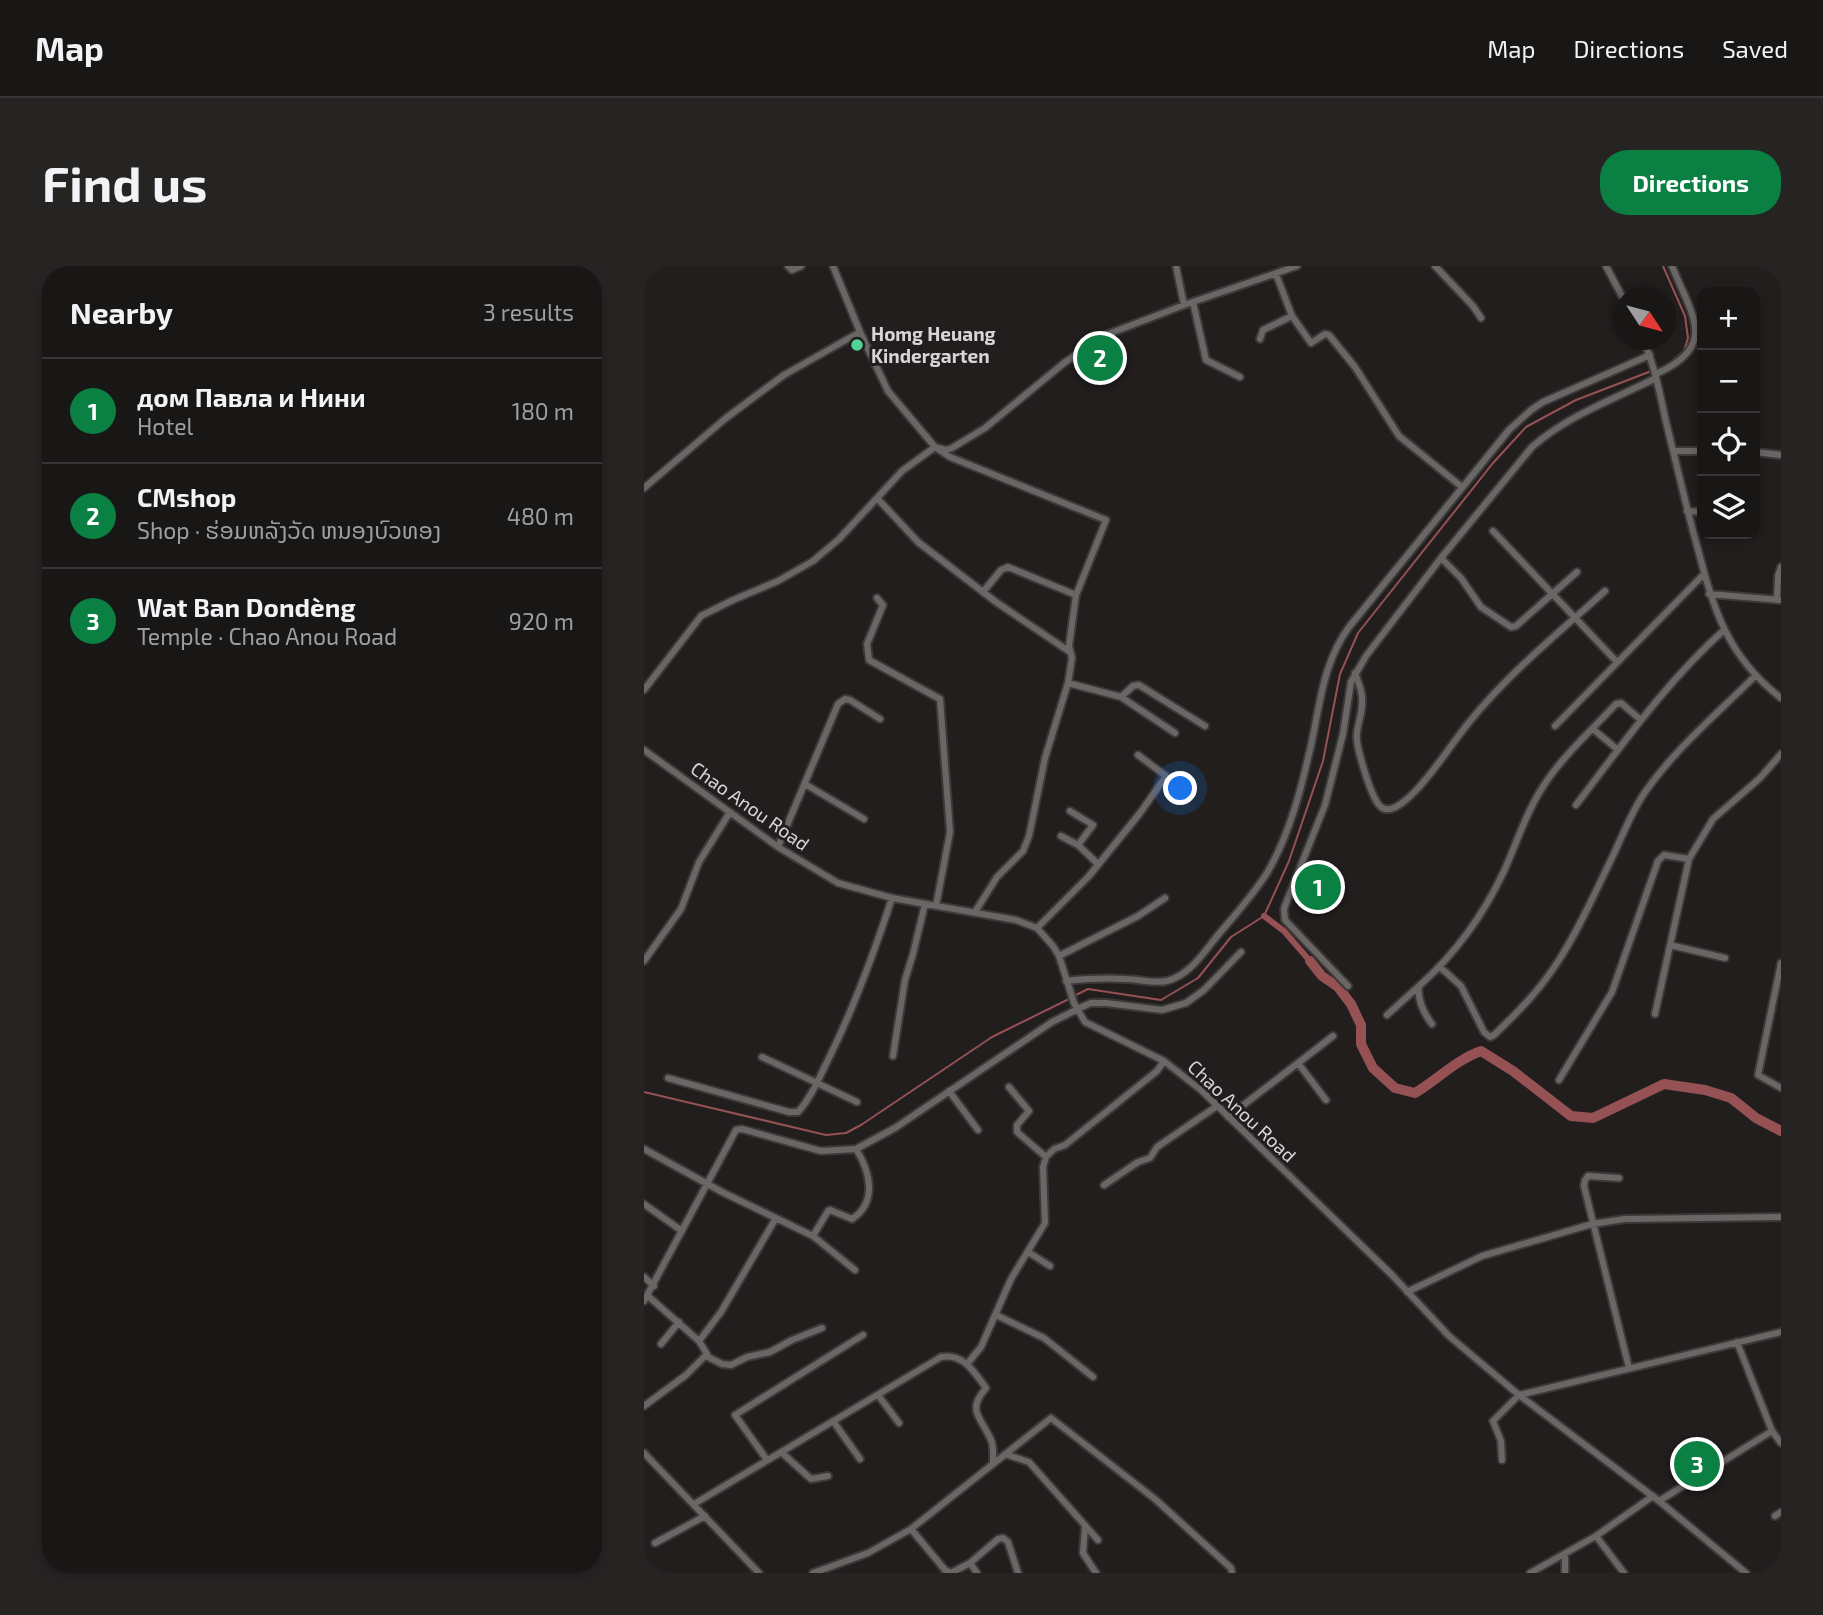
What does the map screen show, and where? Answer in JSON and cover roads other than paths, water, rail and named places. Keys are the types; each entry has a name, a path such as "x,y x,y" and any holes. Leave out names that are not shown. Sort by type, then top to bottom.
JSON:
{"street":[{"path":"788,266 794,270 801,266"},
{"path":"832,266 888,391 935,447 950,457 1105,519 1106,523 1076,595 1071,620 1072,658 1068,683 1045,758 1026,844 1017,858 997,877 975,912"},
{"path":"1176,266 1184,305"},
{"path":"935,447 946,450 952,448 985,428 1064,363 1104,336 1297,266"},
{"path":"1435,266 1481,318"},
{"path":"1441,272 1447,266"},
{"path":"1606,266 1617,287"},
{"path":"1348,986 1283,915 1325,805 1355,673 1441,558 1532,447 1547,433 1682,360 1692,348 1696,338 1693,316 1672,266"},
{"path":"1276,274 1292,316 1311,343 1325,334 1329,335 1355,367 1399,436 1462,488"},
{"path":"1193,302 1206,360 1240,377"},
{"path":"1260,339 1263,330 1292,316"},
{"path":"644,488 726,418 784,375 860,332"},
{"path":"1648,350 1709,594 1724,630 1742,660 1755,676 1781,698"},
{"path":"1066,981 1168,981 1190,968 1269,870 1281,844 1308,760 1319,695 1338,642 1509,430 1543,402 1651,357"},
{"path":"644,690 695,621 723,604 778,582 813,561 839,539 902,471 935,447"},
{"path":"1673,451 1697,451"},
{"path":"1760,453 1781,455"},
{"path":"877,498 918,542 1070,652"},
{"path":"1688,511 1697,512"},
{"path":"1493,531 1616,661"},
{"path":"1441,558 1461,578 1481,607 1511,627 1516,626 1577,572"},
{"path":"1709,594 1779,600 1778,576 1781,567"},
{"path":"984,592 1001,570 1008,568 1076,595"},
{"path":"1555,726 1704,574"},
{"path":"1355,673 1361,689 1362,706 1356,740 1375,799 1381,808 1388,811 1395,809 1421,785 1472,717 1501,684 1605,591"},
{"path":"877,598 883,605 867,644 869,660 940,699 950,828 936,906"},
{"path":"1576,805 1641,720 1698,654 1724,630"},
{"path":"1440,967 1461,986 1484,1032 1490,1037 1494,1035 1528,1002 1558,963 1645,792 1683,743 1755,676"},
{"path":"1068,683 1121,697 1175,733"},
{"path":"1121,697 1133,686 1139,685 1205,726"},
{"path":"778,847 842,700 850,699 880,719"},
{"path":"1387,1015 1440,967 1487,903 1505,870 1526,818 1557,767 1619,703 1641,720"},
{"path":"1593,729 1618,750"},
{"name":"Chao Anou Road","path":"644,750 778,847 838,883 892,898 975,912 1037,928 1046,936 1059,956 1075,1007 1085,1022 1164,1061 1201,1090 1375,1258 1449,1336 1519,1395 1656,1498 1746,1573"},
{"path":"1655,1014 1689,859 1713,819 1760,778 1781,754"},
{"path":"1037,928 1089,876 1140,813 1166,775 1138,755"},
{"path":"805,783 864,819"},
{"path":"1070,811 1093,825 1078,845"},
{"path":"644,961 681,909 699,862 730,812"},
{"path":"1061,836 1078,845 1098,864"},
{"path":"1559,1080 1612,992 1658,861 1664,855 1689,859"},
{"path":"668,1077 794,1113 801,1109 817,1083 871,961 892,898"},
{"path":"1059,956 1138,916 1165,898"},
{"path":"893,1056 905,980 925,904"},
{"path":"1670,945 1725,958"},
{"path":"644,1406 686,1375 706,1356 707,1352 699,1341 679,1322 646,1298 736,1130 742,1129 821,1151 856,1149 895,1128 1075,1007 1091,1003 1162,1010 1186,1003 1204,990 1241,951"},
{"path":"1781,963 1758,1075 1781,1088"},
{"path":"1419,986 1418,993 1425,1016 1432,1024"},
{"path":"1228,1117 1333,1036"},
{"path":"762,1057 858,1102"},
{"path":"968,1364 981,1347 1011,1279 1046,1220 1042,1176 1046,1157 1147,1080 1164,1061"},
{"path":"1298,1063 1326,1100"},
{"path":"1009,1087 1029,1111 1017,1125 1017,1132 1046,1157"},
{"path":"950,1091 978,1130"},
{"path":"1104,1185 1150,1158 1157,1147 1217,1106"},
{"path":"644,1149 813,1236 855,1270"},
{"path":"813,1236 828,1211 852,1219 863,1209 868,1199 870,1178 856,1149"},
{"path":"1619,1178 1596,1175 1588,1176 1585,1180 1592,1224 1629,1368"},
{"path":"644,1204 682,1231"},
{"path":"1407,1292 1482,1256 1592,1224 1625,1220 1781,1217"},
{"path":"699,1341 721,1312 776,1218"},
{"path":"1028,1252 1050,1266"},
{"path":"644,1277 654,1286"},
{"path":"996,1315 1044,1338 1093,1377"},
{"path":"661,1344 679,1322"},
{"path":"706,1356 722,1364 731,1365 747,1357 770,1352 792,1339 822,1328"},
{"path":"1502,1460 1501,1441 1493,1421 1519,1395 1781,1332"},
{"path":"767,1460 735,1415 863,1335"},
{"path":"1737,1342 1772,1431 1781,1443"},
{"path":"694,1504 942,1357 952,1356 968,1364 986,1388 977,1401 976,1409 980,1422 992,1441 993,1463"},
{"path":"878,1395 899,1423"},
{"path":"813,1573 868,1553 911,1530 1048,1419 1054,1419 1155,1499 1231,1568 1232,1573"},
{"path":"832,1421 860,1459"},
{"path":"1530,1573 1772,1431"},
{"path":"780,1452 811,1479 818,1480 828,1476"},
{"path":"644,1453 759,1573"},
{"path":"1005,1454 1029,1462 1098,1540"},
{"path":"655,1543 705,1516"},
{"path":"1085,1525 1083,1553 1096,1573"},
{"path":"911,1530 949,1573 970,1563 998,1539 1003,1538 1008,1542 1018,1573"},
{"path":"1596,1536 1624,1573"},
{"path":"1565,1554 1565,1573"},
{"path":"970,1563 977,1573"}],"waterway":[{"path":"1074,996 1088,989 1161,1000 1198,978 1231,937 1264,916 1289,861 1323,761 1340,674 1358,633 1493,463 1526,427 1576,400 1667,365 1684,351 1688,338 1685,316 1663,266"},
{"path":"1264,916 1284,931 1310,961"},
{"path":"1310,961 1322,976 1338,987 1351,1004 1361,1025 1361,1044 1373,1068 1395,1088 1415,1093 1455,1065 1481,1051 1513,1071 1571,1116 1593,1118 1664,1084 1705,1090 1731,1098 1756,1118 1781,1131"},
{"path":"644,1092 826,1135 846,1133 992,1037 1069,999"}],"place":[{"name":"Homg Heuang Kindergarten","path":"857,345"},
{"name":"CMshop","path":"1100,358"},
{"name":"дом Павла и Нини","path":"1318,887"},
{"name":"Wat Ban Dondèng","path":"1697,1464"}]}
